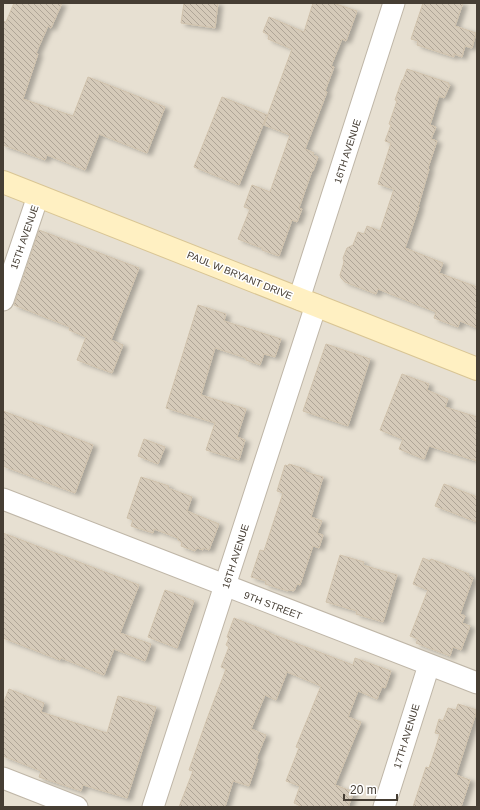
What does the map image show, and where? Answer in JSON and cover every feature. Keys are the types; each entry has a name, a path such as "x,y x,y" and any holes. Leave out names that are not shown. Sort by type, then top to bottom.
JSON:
{"street":[{"name":"16TH AVENUE","path":"153,807 225,586 394,3"},
{"name":"PAUL W BRYANT DRIVE","path":"3,182 477,369"},
{"name":"15TH AVENUE","path":"3,300 38,196"},
{"name":"9TH STREET","path":"3,499 429,665 477,681"},
{"name":"17TH AVENUE","path":"384,807 429,665"},
{"path":"3,778 77,807"}],"shaded area":[{"path":"3,3 477,3 477,807 3,807"}],"building":[{"path":"14,3 62,3 51,28 48,26 36,53 38,54 23,99 73,116 88,77 165,107 147,153 99,134 85,170 47,155 45,160 3,145 3,21 6,22"},
{"path":"184,3 218,3 215,28 181,23"},
{"path":"313,3 333,3 357,11 346,41 342,39 331,66 334,67 325,91 327,92 305,149 314,153 313,155 318,157 299,208 302,209 297,222 292,220 279,256 238,239 250,209 244,207 252,185 270,192 290,135 264,125 292,49 268,39 269,35 263,32 269,17 304,32"},
{"path":"423,3 463,3 455,26 476,33 472,48 465,46 462,57 454,54 454,57 417,45 418,41 411,39"},
{"path":"407,69 449,83 448,84 450,85 444,98 439,96 430,125 436,127 431,139 437,141 428,168 419,207 405,248 443,263 439,273 477,287 477,328 460,321 458,327 434,318 436,312 378,289 376,294 345,282 340,275 344,262 343,258 347,248 353,245 358,232 364,234 367,226 380,231 394,189 378,184 391,143 385,141 397,101 395,100"},
{"path":"222,97 267,115 239,185 194,167"},
{"path":"39,230 139,268 111,340 123,345 112,373 77,360 86,337 69,330 70,327 14,305"},
{"path":"198,305 226,314 224,321 281,339 275,357 264,354 260,365 246,360 246,358 215,348 201,395 246,409 237,437 245,440 239,460 206,450 215,423 166,408"},
{"path":"326,344 370,359 348,426 303,411"},
{"path":"402,374 429,384 427,390 448,399 445,407 477,417 477,461 429,446 424,459 399,449 403,439 380,430"},
{"path":"3,411 93,445 75,493 3,466"},
{"path":"144,439 165,447 158,464 138,456"},
{"path":"289,464 305,469 305,472 323,477 311,517 322,521 317,533 323,535 319,548 313,546 300,585 297,584 294,591 288,591 265,584 266,581 251,577 260,550 264,551 283,493 277,491 285,465 288,466"},
{"path":"141,477 169,486 168,488 192,497 187,511 219,524 209,550 197,548 195,551 181,546 182,542 178,540 178,538 154,529 153,533 131,526 133,520 127,518"},
{"path":"444,484 477,497 477,522 435,506"},
{"path":"3,533 139,585 120,633 151,644 145,661 114,649 104,675 3,638"},
{"path":"340,555 364,562 363,565 397,575 383,622 356,614 357,611 326,602"},
{"path":"423,558 430,561 431,559 469,574 468,576 473,578 460,614 465,616 462,623 470,626 461,650 453,647 450,656 416,643 418,639 410,636 428,590 413,584"},
{"path":"165,590 194,601 177,648 148,637"},
{"path":"234,618 353,665 355,658 391,671 385,688 382,687 377,699 358,691 348,717 361,722 335,785 354,792 348,807 303,807 294,803 300,786 286,781 299,748 296,747 321,686 287,672 276,700 265,695 251,729 266,735 256,759 258,759 249,786 233,781 225,807 179,807 193,771 189,770 226,669 221,667 229,647 226,645 229,638 227,637"},
{"path":"9,689 44,703 41,712 107,733 118,696 156,707 127,798 83,785 81,791 39,777 41,771 3,756 3,704"},
{"path":"458,704 477,710 456,775 470,780 461,807 413,807 426,767 429,768 440,734 435,733 439,719 443,721 448,708 456,710"}]}
